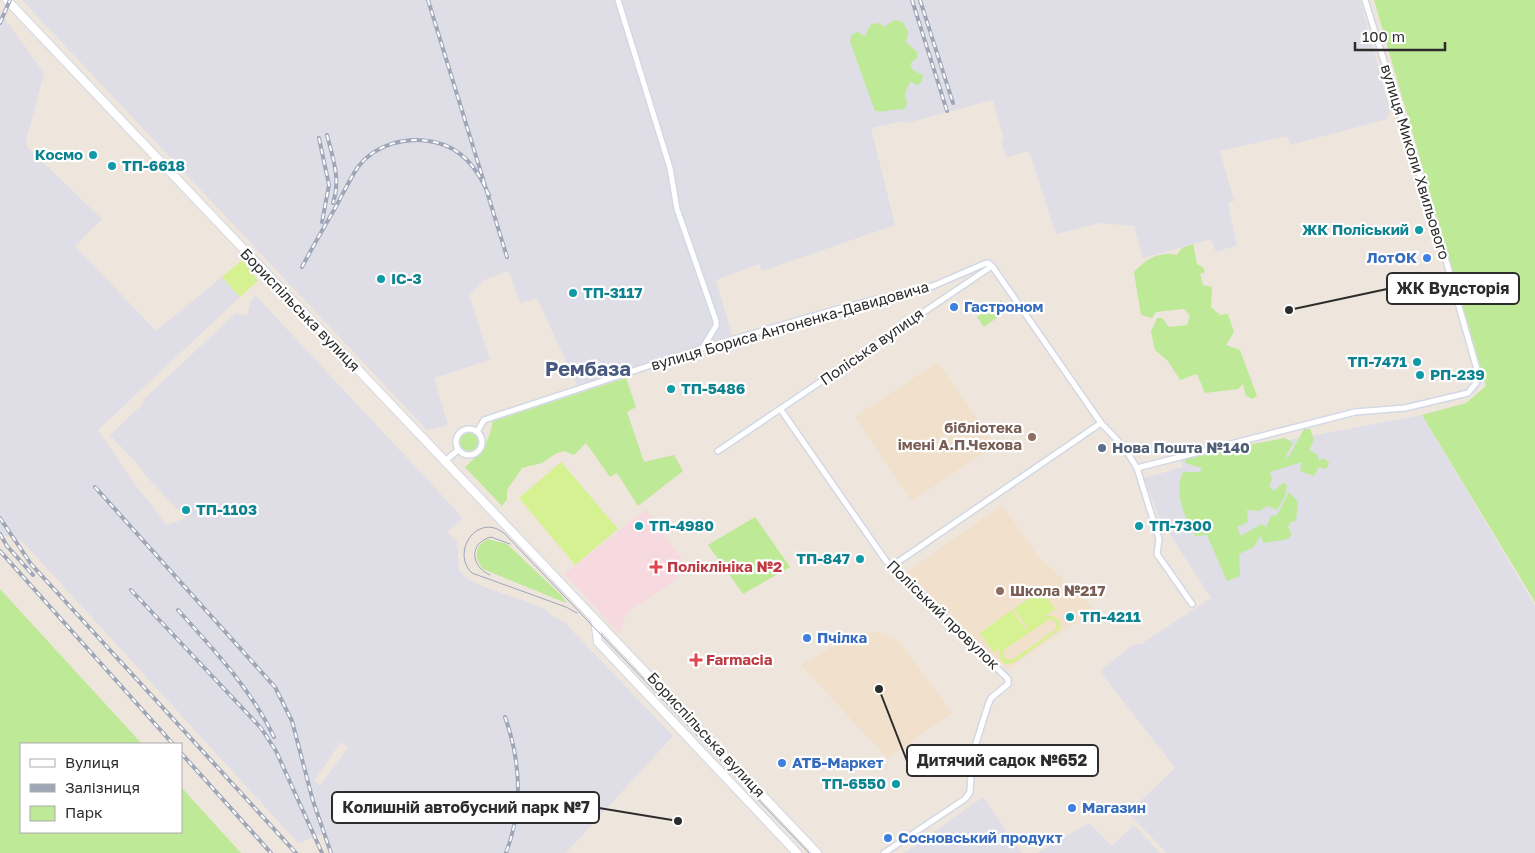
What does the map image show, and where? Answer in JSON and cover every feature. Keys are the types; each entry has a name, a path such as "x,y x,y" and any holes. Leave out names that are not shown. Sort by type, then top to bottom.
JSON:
{"main road":[{"name":"Бориспільська вулиця","path":"7,0 817,853"},
{"name":"Бориспільська вулиця","path":"594,618 598,642 797,853"}],"street":[{"path":"618,0 670,168 677,209 716,321 716,326 703,348"},
{"name":"вулиця Миколи Хвильового","path":"1137,468 1355,412 1405,408 1439,401 1468,393 1477,382 1478,373 1445,257 1365,0"},
{"name":"вулиця Бориса Антоненка-Давидовича","path":"477,432 484,420 703,348 841,308 933,286 988,262 992,266"},
{"path":"992,266 1101,423 1124,447 1137,468 1159,539 1157,554 1192,604"},
{"name":"Поліська вулиця","path":"718,451 992,266"},
{"name":"Поліський провулок","path":"781,410 892,566 1008,679 1008,684 991,698 988,705 972,756 970,792 966,799 884,853"},
{"path":"892,566 1101,423"},
{"path":"467,429 477,432 482,444 476,453 466,456 458,450 456,440 461,432 467,429"},
{"path":"445,461 458,450"}],"shaded area":[{"path":"22,0 1360,0 1390,111 1387,119 1290,145 1287,136 1220,151 1234,201 1228,203 1237,245 1216,252 1211,239 1143,258 1134,226 1100,223 1056,234 1029,151 1006,156 1001,140 1004,139 993,100 907,123 903,121 871,128 895,225 762,271 759,264 716,280 732,335 577,385 537,298 520,303 509,271 484,280 469,295 490,360 434,378 448,425 427,430"},
{"path":"0,12 44,73 26,141 28,148 102,219 75,246 156,331 222,277 240,297 98,430 137,487 167,525 186,518 110,435 143,404 143,400 236,313 247,316 251,300 256,296 463,518 447,532 457,541 459,570 466,578 482,586 546,609 548,613 564,622 673,736 566,853 334,853 325,833 298,843 21,540 0,534","holes":["341,742 348,748 320,786 314,780"]},
{"path":"938,362 995,445 912,501 855,417"},
{"path":"1422,415 1535,606 1535,853 1167,853 1128,813 1175,768 1100,671 1134,644 1141,644 1211,598 1160,519 1144,478 1183,467 1181,460"},
{"name":"Школа №217","path":"1002,505 1038,556 1094,609 1008,670 907,572"},
{"path":"646,509 682,560 676,580 627,612 620,634 565,574"},
{"path":"878,632 899,641 952,713 887,758 801,665 855,634"},
{"path":"983,797 1022,853 904,853"},
{"path":"1089,823 1112,846 1134,825 1160,853 1037,853"}],"green space":[{"path":"1374,0 1535,0 1535,602 1422,415 1466,403 1486,386"},
{"path":"894,20 903,22 908,32 906,42 917,52 917,58 910,64 913,70 923,75 922,81 918,85 910,82 905,93 907,104 903,110 875,111 850,42 852,34 857,32 865,36 871,24 880,23 884,27"},
{"path":"1193,244 1197,264 1203,267 1205,272 1200,274 1203,285 1212,287 1211,307 1220,315 1228,314 1234,332 1226,345 1240,350 1257,396 1252,399 1246,396 1243,384 1238,389 1205,393 1197,374 1180,380 1168,361 1155,350 1151,332 1157,318 1162,318 1169,327 1187,325 1190,316 1184,309 1156,312 1152,318 1141,315 1134,272 1153,257 1164,254 1177,255 1182,248"},
{"path":"242,260 258,281 240,297 222,277"},
{"path":"1001,300 1008,310 984,327 977,317"},
{"path":"626,378 636,407 627,412 644,462 674,455 683,471 638,506 617,473 610,477 586,443 574,455 564,451 555,454 542,463 522,468 507,490 507,499 502,506 465,467 484,447 493,421"},
{"path":"1304,429 1310,429 1314,440 1309,450 1317,454 1319,461 1322,458 1329,462 1328,467 1325,469 1319,467 1314,476 1300,471 1302,462 1270,472 1272,479 1269,486 1274,491 1284,482 1287,485 1285,496 1277,510 1267,506 1259,511 1247,510 1248,522 1237,527 1241,536 1261,524 1266,527 1271,516 1277,515 1289,492 1298,502 1296,521 1291,522 1288,527 1292,534 1288,539 1263,543 1261,535 1254,547 1239,554 1240,576 1227,581 1207,535 1195,536 1184,513 1179,488 1183,472 1200,472 1202,468 1185,463 1187,456 1285,438 1293,443 1286,456 1288,458"},
{"path":"465,433 473,433 478,438 476,449 465,451 460,446 460,438"},
{"path":"561,462 618,529 575,565 519,498"},
{"path":"755,517 790,567 743,594 708,545"},
{"path":"488,539 507,544 563,597 566,603 483,569 478,561 477,552 480,545"},
{"path":"0,589 141,743 20,743 20,833 182,833 182,788 241,853 0,853"},
{"path":"1041,590 1055,609 1044,617 1051,616 1056,618 1060,622 1060,629 1014,663 1004,664 999,656 1000,648 994,653 980,633 1012,610 1026,630 1028,629 1014,609","holes":["1052,619 1057,624 1055,630 1012,660 1004,658 1004,650 1048,620"]}],"tram line":[{"path":"577,613 566,607 472,573 466,564 464,555 470,537 485,527 495,528 505,534 809,853"},
{"path":"490,575 479,567 476,561 475,555 478,544 491,537 510,544"}],"railway":[{"path":"0,23 10,0"},
{"path":"428,0 507,257"},
{"path":"912,0 947,111"},
{"path":"920,0 953,103"},
{"path":"327,135 336,177 333,203"},
{"path":"319,138 329,185 322,222"},
{"path":"302,267 358,167 365,159 382,147 403,141 424,140 453,149 468,161 480,177 489,195"},
{"path":"95,487 275,687 292,721 313,801 331,853"},
{"path":"0,518 31,564 296,853"},
{"path":"0,534 7,546 33,575"},
{"path":"0,551 172,743"},
{"path":"131,590 261,728 276,751 322,853"},
{"path":"178,610 243,686 265,719 274,737"},
{"path":"505,717 514,751 518,785 515,819 506,853"},
{"path":"182,754 271,853"}],"place":[{"name":"Космо","path":"93,155"},
{"name":"ТП-6618","path":"112,166"},
{"name":"ЖК Поліський","path":"1419,230"},
{"name":"ЛотОК","path":"1427,258"},
{"name":"ІС-3","path":"381,279"},
{"name":"ТП-3117","path":"573,293"},
{"name":"Гастроном","path":"954,307"},
{"name":"ЖК Вудсторія","path":"1289,310"},
{"name":"ТП-7471","path":"1417,362"},
{"name":"РП-239","path":"1420,375"},
{"name":"ТП-5486","path":"671,389"},
{"name":"бібліотека імені А.П.Чехова","path":"1032,437"},
{"name":"Нова Пошта №140","path":"1102,448"},
{"name":"ТП-1103","path":"186,510"},
{"name":"ТП-4980","path":"639,526"},
{"name":"ТП-7300","path":"1139,526"},
{"name":"ТП-847","path":"860,559"},
{"name":"Поліклініка №2","path":"656,567"},
{"name":"Школа №217","path":"1000,591"},
{"name":"ТП-4211","path":"1070,617"},
{"name":"Пчілка","path":"807,638"},
{"name":"Farmacia","path":"696,660"},
{"name":"Дитячий садок №652","path":"879,689"},
{"name":"АТБ-Маркет","path":"782,763"},
{"name":"ТП-6550","path":"896,784"},
{"name":"Магазин","path":"1072,808"},
{"name":"Колишній автобусний парк №7","path":"678,821"},
{"name":"Сосновський продукт","path":"888,838"}],"district":[{"name":"Рембаза","path":"588,369"}]}
